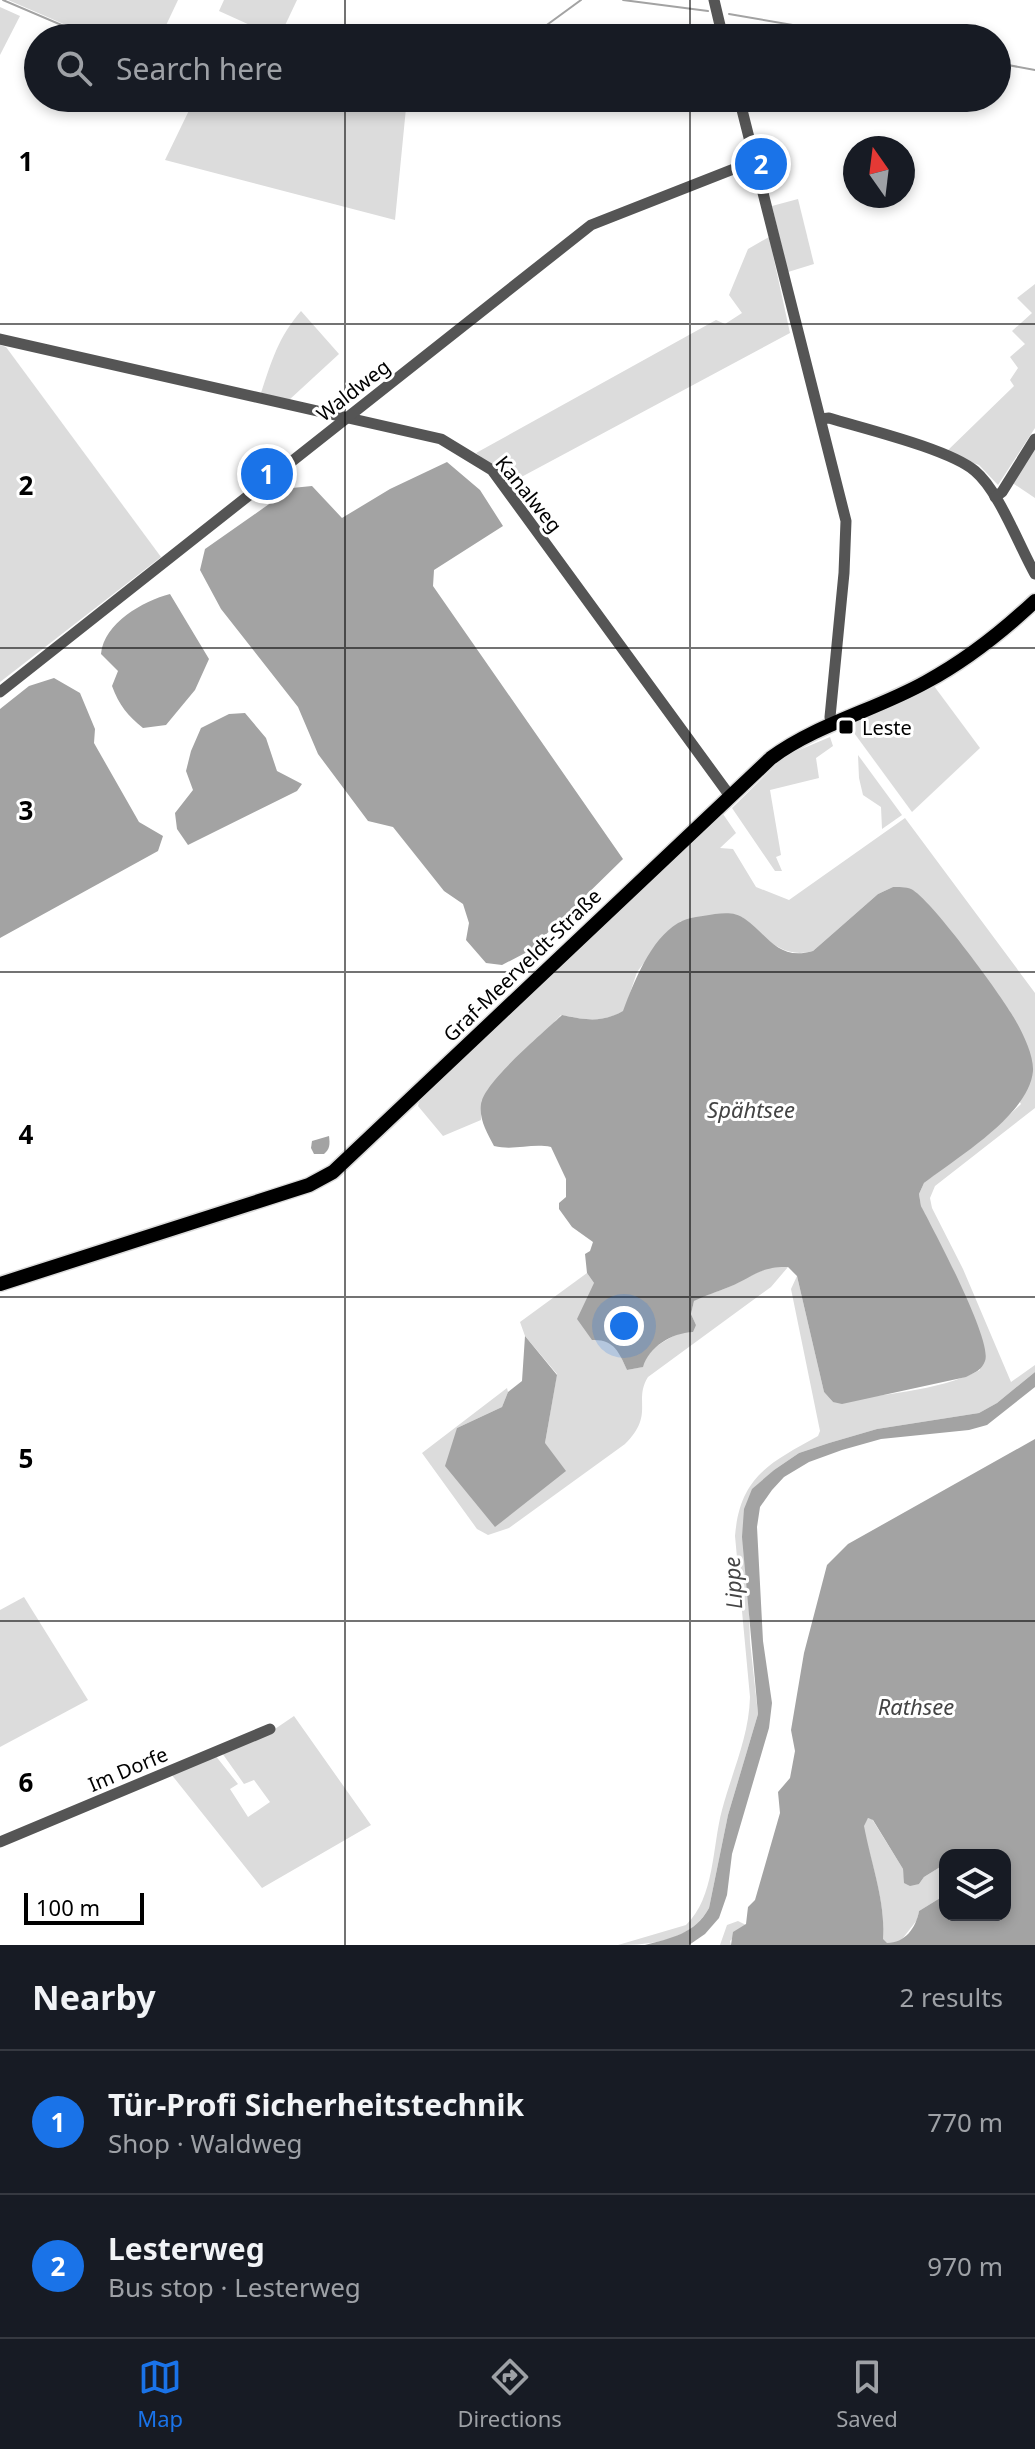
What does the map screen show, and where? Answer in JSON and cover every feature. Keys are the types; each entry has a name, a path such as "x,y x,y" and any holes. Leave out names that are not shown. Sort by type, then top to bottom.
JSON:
{"main road":[{"name":"Graf-Meerveldt-Straße","path":"0,1284 309,1185 333,1172 780,751 927,682 1002,629 1035,601"}],"street":[{"path":"714,0 720,24"},
{"path":"742,112 846,521 830,717 833,725"},
{"name":"Waldweg","path":"0,692 591,225 754,161"},
{"name":"Kanalweg","path":"0,339 441,439 492,470 730,796"},
{"path":"821,419 829,418 960,462 975,471 995,497 1035,574"},
{"path":"995,497 1002,492 1035,439"},
{"name":"Im Dorfe","path":"0,1842 270,1729"}],"shaded area":[{"path":"8,0 178,0 167,24 64,24"},
{"path":"224,0 297,0 286,24 248,24 219,11"},
{"path":"0,7 20,16 0,55"},
{"path":"188,112 406,112 395,220 165,160"},
{"path":"798,199 814,264 788,272 772,206"},
{"path":"769,237 790,333 512,482 476,453 716,320 725,324 742,313 729,295 748,249"},
{"path":"1035,284 1035,428 998,485 979,465 945,453 1014,386 1010,380 1018,368 1010,357 1025,344 1012,331 1032,313 1017,298"},
{"path":"301,311 339,354 289,400 261,393 281,340"},
{"path":"0,345 6,347 161,557 0,682"},
{"path":"1035,444 1035,498 1011,482"},
{"path":"934,686 980,748 912,812 849,726"},
{"path":"830,737 833,746 816,758 819,778 770,790 781,855 776,857 782,871 775,871 732,808 785,756"},
{"path":"858,755 902,815 882,829 881,807 863,795"},
{"path":"723,814 736,833 720,848 733,849 756,887 789,900 905,818 1035,993 1035,1108 935,1186 930,1198 1011,1382 1035,1365 1035,1372 997,1403 979,1413 877,1429 799,1453 752,1490 748,1585 750,1642 758,1714 728,1815 709,1908 692,1928 670,1939 618,1945 686,1925 695,1914 707,1886 722,1810 749,1712 735,1536 738,1516 743,1499 760,1474 818,1436 820,1431 791,1289 797,1276 824,1392 833,1402 927,1388 980,1370 919,1194 924,1183 1021,1104 893,887 878,894 813,951 802,953 782,949 742,917 681,921 668,931 637,972 624,1011 593,1019 561,1015 481,1101 481,1120 443,1136 418,1106 421,1094"},
{"path":"773,1267 788,1267 771,1287 648,1377 642,1393 642,1416 625,1444 509,1528 488,1535 477,1529 422,1453 507,1388 502,1407 457,1428 545,1443 557,1374 525,1336 520,1322 587,1273 594,1283 605,1339 617,1348 627,1370 642,1367 657,1346 696,1325 691,1314 694,1301"},
{"path":"24,1597 88,1700 0,1747 0,1610"},
{"path":"294,1716 371,1825 262,1888 171,1774 215,1755 238,1784 230,1789 248,1817 270,1802 254,1780 244,1784 222,1753 272,1731"},
{"path":"868,1818 872,1819 903,1869 905,1883 919,1884 939,1868 939,1899 919,1911 917,1920 899,1943 887,1944 883,1940 880,1897 863,1826"},
{"path":"738,1921 746,1925 730,1941 731,1945 720,1945 727,1925"}],"water":[{"path":"447,462 480,490 503,526 434,570 433,586 623,859 529,951 502,965 486,963 466,940 469,923 463,904 444,891 393,827 368,821 318,754 298,707 221,609 200,570 205,549 292,488 312,486 342,518 390,489"},
{"path":"170,594 209,659 195,690 166,725 143,728 118,699 112,686 118,671 101,654 109,633 126,615"},
{"path":"54,678 80,693 95,729 94,743 139,822 163,836 158,851 0,938 0,709 29,686"},
{"path":"245,713 266,738 277,771 302,784 297,791 188,845 177,829 175,813 193,790 186,771 191,751 201,728 229,714"},
{"name":"Spähtsee","path":"893,887 911,889 920,896 963,946 1015,1019 1033,1064 1029,1087 1005,1119 924,1183 919,1194 921,1206 972,1310 985,1350 984,1364 966,1377 842,1404 833,1402 824,1392 797,1276 788,1267 779,1267 764,1270 694,1301 691,1314 696,1325 693,1332 669,1338 650,1353 643,1367 627,1370 615,1348 606,1342 592,1340 577,1319 594,1283 587,1273 585,1254 590,1251 593,1242 572,1227 559,1209 559,1203 566,1197 566,1179 551,1147 494,1146 481,1115 485,1095 516,1058 562,1015 593,1019 623,1011 651,951 678,923 701,916 734,914 745,919 782,950 791,953 813,951 878,894"},
{"path":"329,1136 326,1152 314,1154 312,1141"},
{"path":"525,1336 557,1375 545,1443 566,1471 495,1527 445,1466 457,1428 502,1407 508,1392 522,1381"},
{"path":"1035,1372 1035,1387 987,1425 969,1430 881,1439 842,1450 809,1462 784,1477 760,1507 757,1527 763,1641 772,1703 769,1728 732,1854 727,1895 719,1918 705,1934 689,1945 645,1945 689,1929 709,1908 728,1815 758,1714 742,1537 744,1509 752,1489 799,1453 877,1429 979,1413 997,1403"},
{"name":"Rathsee","path":"1035,1439 1035,1945 731,1945 733,1932 746,1924 748,1907 755,1900 780,1813 778,1792 790,1778 795,1751 791,1730 804,1653 827,1565 848,1544"}],"waterway":[{"path":"3,0 59,24"},
{"path":"548,24 581,0"},
{"path":"623,0 708,11"},
{"path":"729,14 787,24"},
{"path":"1011,66 1035,70"}],"place":[{"name":"Lesterweg","path":"761,164"},
{"name":"Tür-Profi Sicherheitstechnik","path":"267,474"},
{"name":"Leste","path":"846,727"}],"water label":[{"name":"Lippe","path":"732,1583"}]}
